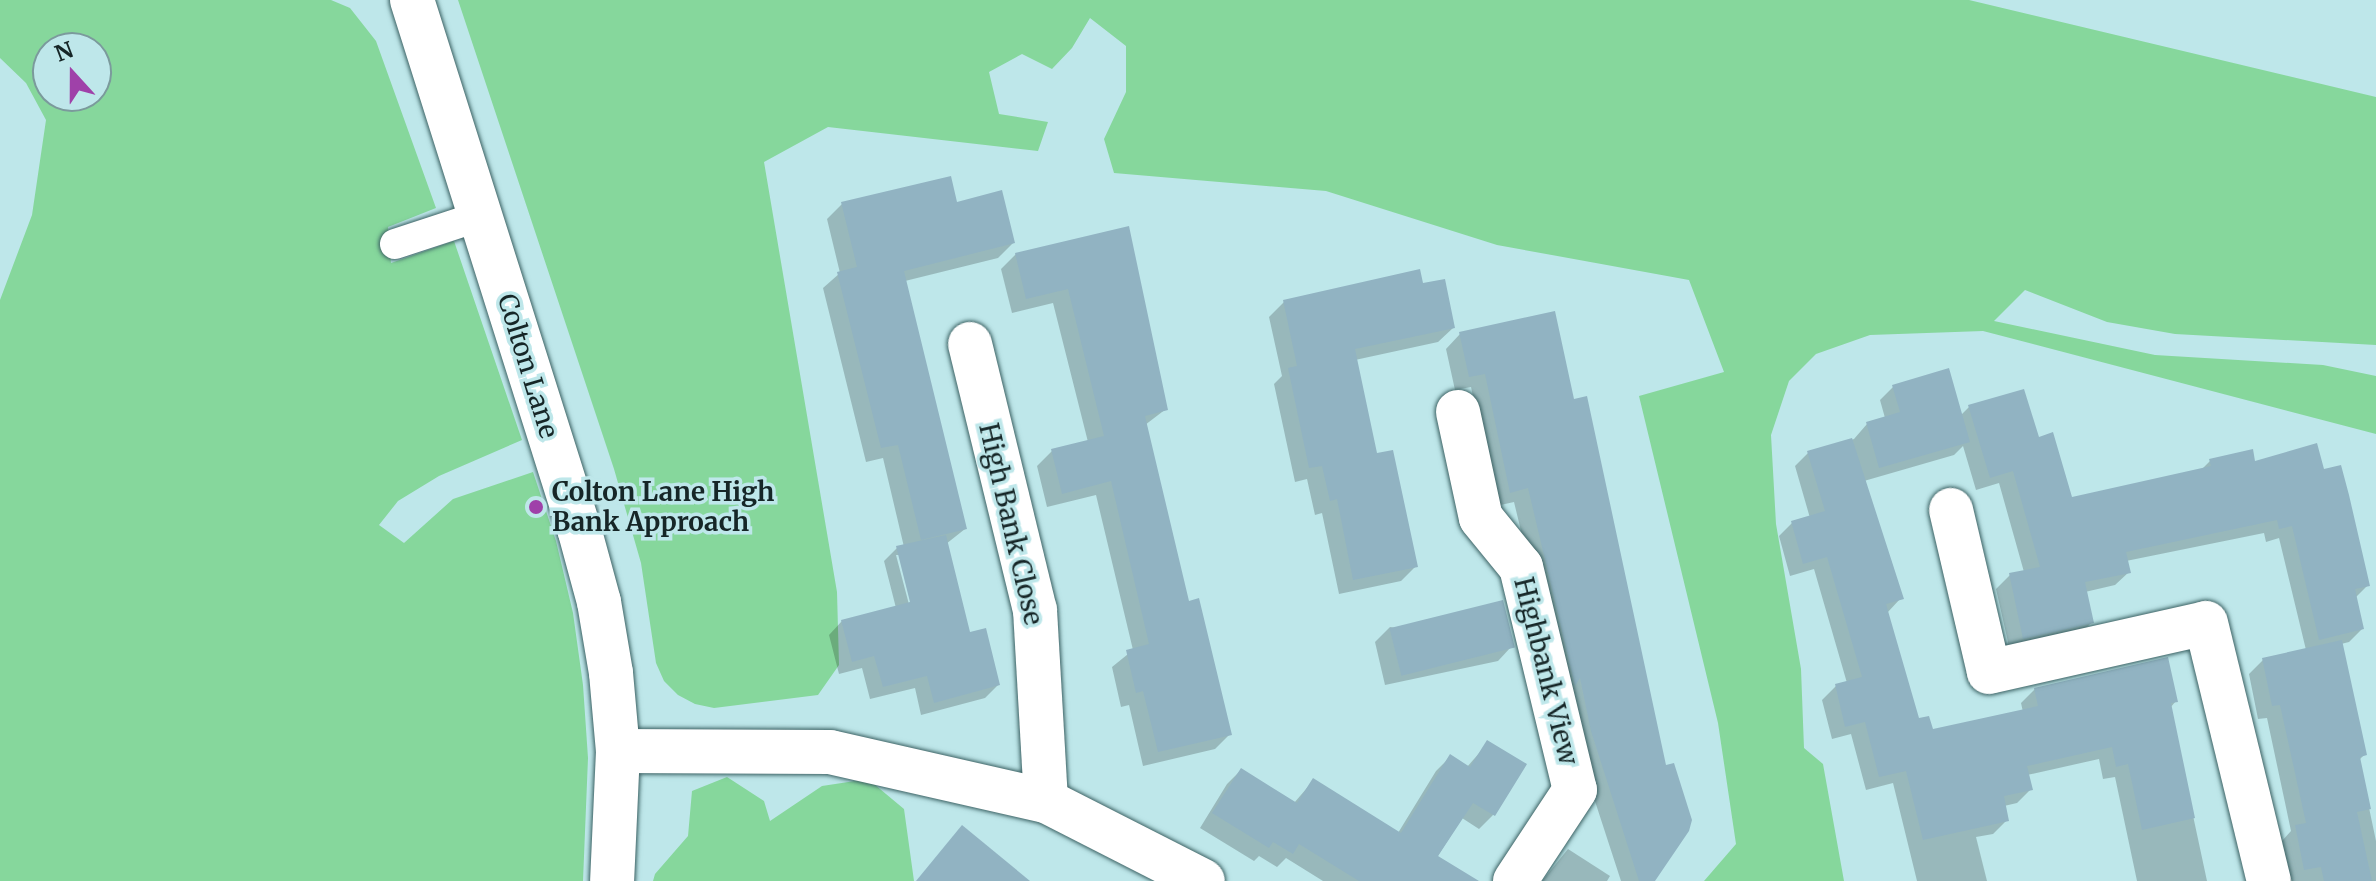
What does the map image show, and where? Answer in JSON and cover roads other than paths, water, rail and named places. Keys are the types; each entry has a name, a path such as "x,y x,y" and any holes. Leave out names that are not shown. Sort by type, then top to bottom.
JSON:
{"street":[{"name":"Colton Lane","path":"412,0 599,602 611,673 618,751 612,881"},
{"name":"High Bank Close","path":"970,344 1035,610 1046,801"},
{"name":"Highbank View","path":"1458,412 1481,518 1521,567 1575,790 1515,881"},
{"path":"1951,510 1989,672 2206,623 2269,881"},
{"path":"618,751 830,752 1046,801 1203,881"}],"lane":[{"path":"395,244 480,216"}],"place":[{"name":"Colton Lane High Bank Approach","path":"536,507"}]}
